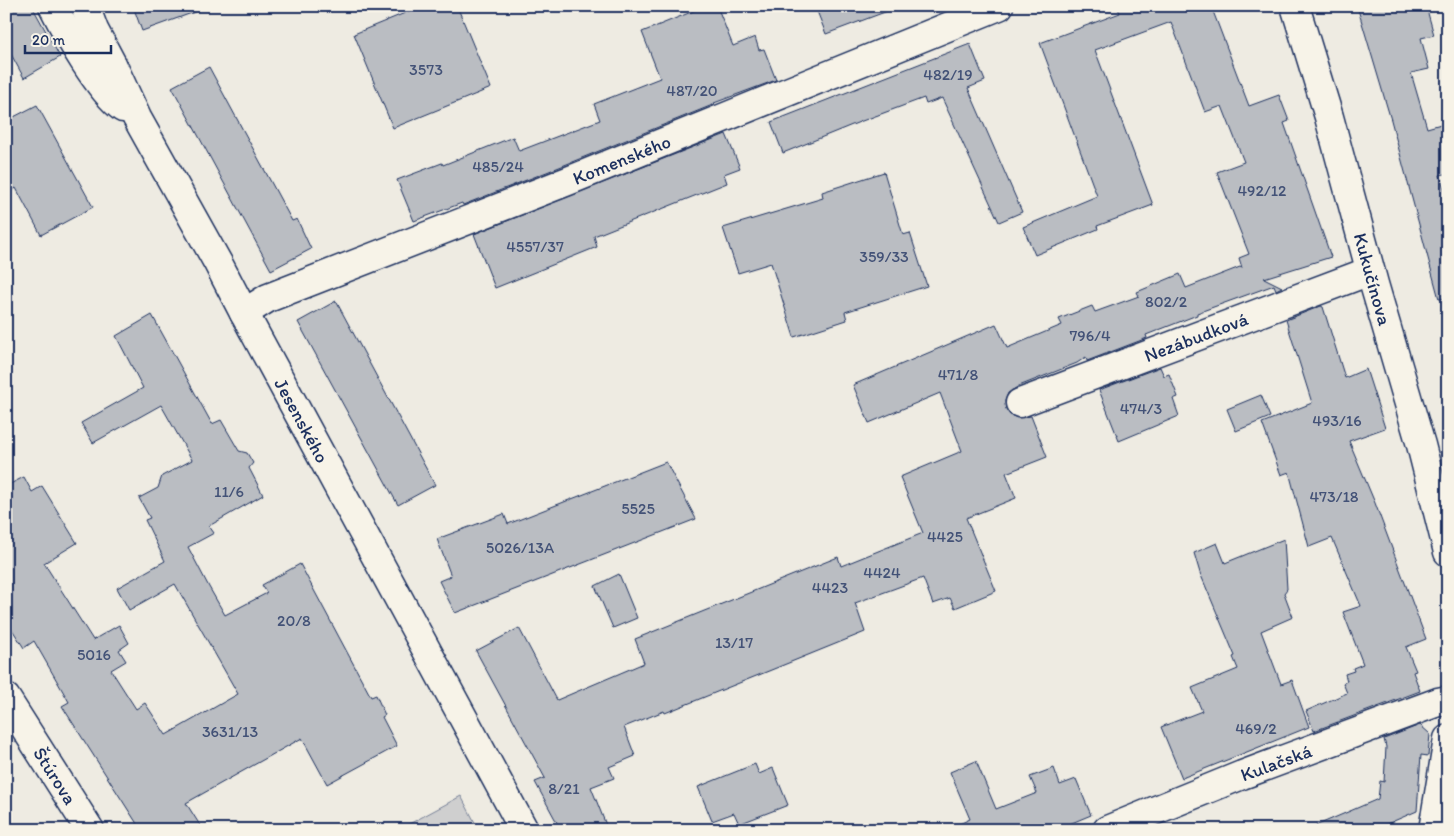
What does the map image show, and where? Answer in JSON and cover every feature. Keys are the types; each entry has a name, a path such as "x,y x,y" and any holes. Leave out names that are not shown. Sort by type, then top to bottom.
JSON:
{"street":[{"path":"53,6 95,76 114,102 137,118"},
{"name":"Jesenského","path":"85,6 94,30 137,118 218,263 524,830"},
{"name":"Komenského","path":"244,314 268,298 577,177 999,6"},
{"name":"Kukučínova","path":"1296,6 1330,117 1370,271 1421,445 1448,552"},
{"name":"Nezábudková","path":"1020,403 1370,271"},
{"name":"Štúrova","path":"6,698 90,830"},
{"name":"Kulačská","path":"1107,830 1242,775 1448,700"},
{"path":"1433,830 1448,740"}],"shaded area":[{"path":"461,796 479,830 398,830"}],"building":[{"path":"6,6 32,6 60,57 24,78 6,45"},
{"path":"133,6 202,6 203,9 142,31"},
{"path":"422,6 457,6 491,88 393,128 354,34"},
{"path":"706,6 717,6 733,46 755,37 759,50 764,49 776,80 714,103 463,205 462,203 414,221 397,180 442,163 443,165 513,137 519,151 600,120 594,104 660,78 642,32"},
{"path":"815,6 892,6 893,9 826,34"},
{"path":"1117,6 1211,6 1249,106 1279,95 1289,121 1284,123 1331,257 1264,278 1282,287 1276,290 1274,285 1197,313 1197,315 1146,335 1147,338 1087,361 1086,357 1077,363 1019,386 1008,393 1005,401 1006,409 1010,415 1017,418 1031,416 1047,457 1006,473 1016,498 966,518 996,591 955,608 950,598 933,604 923,578 855,603 865,632 665,713 664,711 624,727 635,756 609,767 614,778 591,787 608,830 561,830 535,782 545,778 476,651 519,628 557,700 644,663 635,639 838,557 841,566 923,533 900,477 962,451 940,393 869,423 853,385 996,324 1007,348 1062,325 1059,319 1092,306 1095,312 1139,296 1137,292 1180,274 1186,288 1240,267 1242,268 1239,258 1249,254 1217,172 1244,162 1222,106 1205,112 1171,22 1095,50 1153,205 1097,226 1098,229 1035,255 1023,227 1097,196 1040,43 1120,13"},
{"path":"1357,6 1426,6 1434,35 1421,38 1429,69 1411,73 1427,128 1448,122 1448,173 1440,175 1448,203 1448,298 1439,299 1391,120"},
{"path":"970,44 985,81 968,88 1022,212 999,222 942,98 926,104 924,98 783,153 771,122"},
{"path":"209,67 292,221 297,219 311,249 271,270 172,87"},
{"path":"37,105 93,207 41,235 16,188 6,194 6,121"},
{"path":"726,134 740,168 724,174 727,183 594,236 597,247 495,288 474,234"},
{"path":"884,172 903,235 910,233 927,286 845,312 847,320 794,337 771,263 738,273 723,228 823,198 822,192"},
{"path":"336,301 435,485 398,505 298,322"},
{"path":"1321,306 1323,307 1345,378 1366,369 1385,428 1349,441 1375,503 1426,639 1406,647 1416,671 1413,672 1420,691 1314,731 1306,711 1347,693 1343,683 1347,681 1345,674 1354,671 1353,668 1363,664 1343,612 1361,606 1332,538 1309,547 1289,472 1281,475 1262,423 1312,403 1286,320"},
{"path":"152,315 212,424 221,420 239,451 247,453 253,463 249,468 263,495 209,526 214,533 188,547 209,587 225,615 267,593 262,585 300,564 371,697 376,695 385,715 382,717 397,746 327,784 302,738 186,803 203,830 141,830 62,706 69,702 34,641 24,648 6,620 6,486 24,477 32,492 42,486 77,543 44,563 93,640 119,625 129,643 119,650 126,661 111,670 136,709 145,703 166,735 238,694 175,584 129,610 117,588 165,561 145,520 150,518 139,498 158,488 162,476 192,460 161,405 93,443 81,423 143,388 116,336"},
{"path":"1160,367 1164,376 1169,374 1178,397 1173,399 1179,416 1119,441 1099,390"},
{"path":"1261,395 1270,417 1236,431 1227,409"},
{"path":"666,462 696,519 455,613 439,581 451,576 437,539 504,514 508,524"},
{"path":"1284,539 1287,589 1284,593 1293,617 1261,631 1281,684 1292,680 1309,727 1182,778 1161,727 1202,711 1192,688 1238,669 1233,657 1235,656 1200,573 1194,553 1217,543 1225,563"},
{"path":"619,574 637,618 613,628 595,586"},
{"path":"1420,725 1430,734 1428,756 1421,755 1417,811 1373,830 1306,830 1378,799 1380,781 1384,782 1386,747 1384,739"},
{"path":"976,761 996,809 1037,793 1030,777 1054,768 1060,785 1076,779 1091,815 1055,830 947,830 970,819 950,772"},
{"path":"755,764 759,774 773,768 788,805 739,824 734,813 712,821 698,787"}]}
